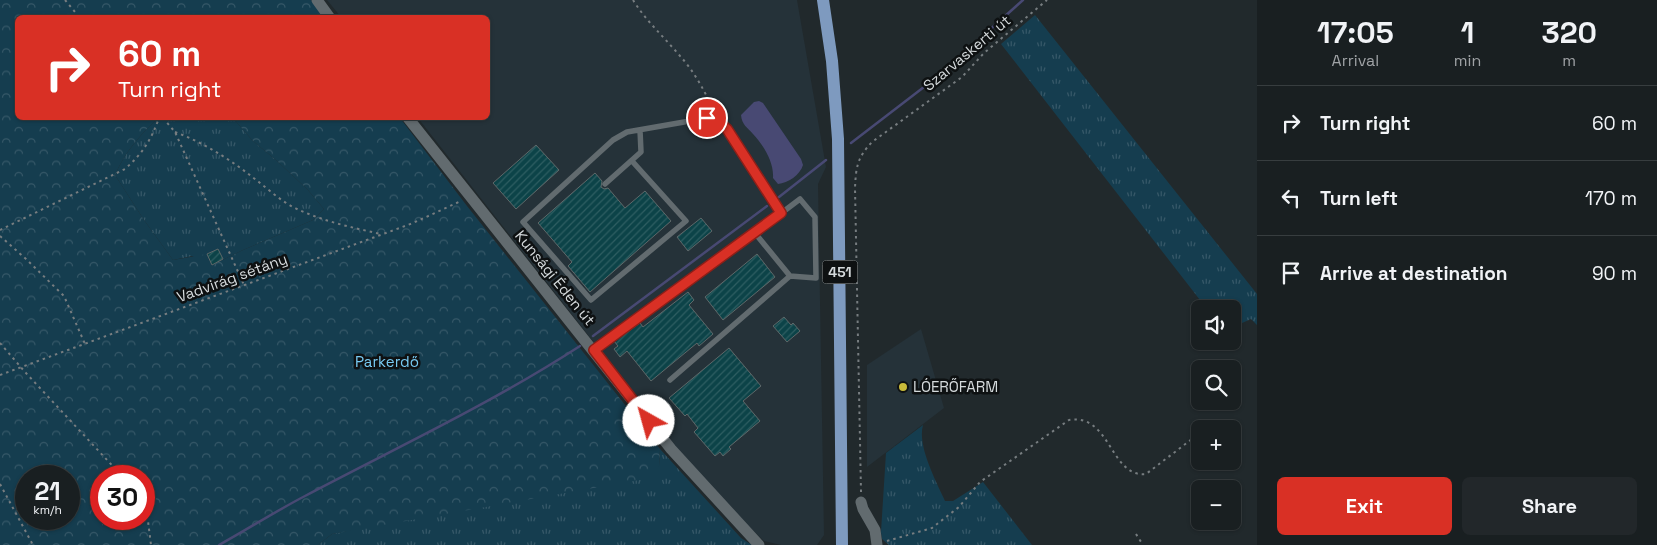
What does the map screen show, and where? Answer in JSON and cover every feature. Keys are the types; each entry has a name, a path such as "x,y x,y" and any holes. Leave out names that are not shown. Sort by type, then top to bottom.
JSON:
{"main road":[{"name":"451","path":"823,0 832,61 838,139 842,545"}],"street":[{"path":"317,0 328,15"},
{"name":"Kunsági Éden út","path":"410,120 671,449 759,545"},
{"path":"861,502 875,530 877,545"}],"lane":[{"path":"632,161 686,221 592,300 523,222 613,140 627,132 707,118 718,121 727,129 781,213"},
{"path":"605,184 642,152 640,130"},
{"path":"594,350 800,198 815,217 816,278 790,276 670,380"},
{"path":"755,233 790,276"}],"path":[{"path":"65,0 78,15"},
{"path":"633,0 662,37 681,57 707,97 718,121"},
{"name":"Szarvaskerti út","path":"861,502 855,188 858,162 872,142 962,77 984,53 1047,0"},
{"path":"0,230 125,170 138,158 151,139 160,120"},
{"path":"163,120 175,132 244,285"},
{"path":"175,132 212,149 250,175 273,194 296,208 324,219 382,234"},
{"name":"Vadvirág sétány","path":"0,375 382,234 451,207 469,196"},
{"path":"0,236 64,296 85,344"},
{"path":"0,343 112,465"},
{"path":"877,545 932,528 959,507 980,482 1069,420 1077,418 1093,424 1126,468 1130,472 1140,475 1146,474 1191,440"},
{"path":"0,484 33,545"},
{"path":"149,530 151,545"},
{"path":"1136,534 1143,545"}],"shaded area":[{"path":"327,0 797,0 826,167 818,184 824,535 817,545 781,545 764,541 729,508 675,446 420,120 490,120 490,15 339,15"},
{"path":"759,101 763,103 801,159 803,165 796,175 782,183 778,184 773,178 768,154 742,121 741,115 754,102"},
{"name":"LÓERŐFARM","path":"921,329 944,408 867,467 867,365"}],"green space":[{"name":"Parkerdő","path":"0,0 311,0 322,15 15,15 15,120 156,120 134,144 123,159 115,175 173,260 207,254 212,265 313,220 324,209 307,189 252,140 235,120 402,120 467,206 660,449 659,466 651,478 332,534 318,545 0,545"},
{"path":"1035,15 1257,294 1257,325 1251,319 1241,323 1241,300 1200,300 1001,44"},
{"path":"156,120 235,120 252,140 307,189 324,209 313,220 212,265 192,256 173,260 115,175 123,159"},
{"path":"923,425 922,433 925,453 945,501 953,501 983,482 1032,545 889,545 882,539 886,453"},
{"path":"660,449 741,538 752,545 318,545 332,534 659,466"}],"building":[{"path":"536,145 559,170 516,209 493,183"},
{"path":"595,173 602,181 601,187 604,189 608,188 625,208 645,191 671,221 590,292 568,266 572,262 538,223"},
{"path":"701,218 712,231 688,251 677,237"},
{"path":"218,249 223,259 212,265 207,254"},
{"path":"757,254 775,277 723,320 705,297"},
{"path":"688,292 694,300 689,305 713,334 699,346 697,343 651,381 627,351 620,357 614,349 618,346 614,341 640,323 643,327"},
{"path":"784,317 800,331 787,342 773,326"},
{"path":"729,348 761,386 743,401 760,421 729,447 731,449 723,456 720,452 715,456 694,432 698,428 687,414 685,416 669,398"}],"waterway":[{"path":"851,143 937,77 1023,0"},
{"path":"779,197 826,160"},
{"path":"593,336 767,206"},
{"path":"219,545 294,502 479,406 580,346"}],"place":[{"name":"LÓERŐFARM","path":"903,387"}],"route":[{"path":"649,421 594,350 781,213 727,129 718,121 707,118"}]}
